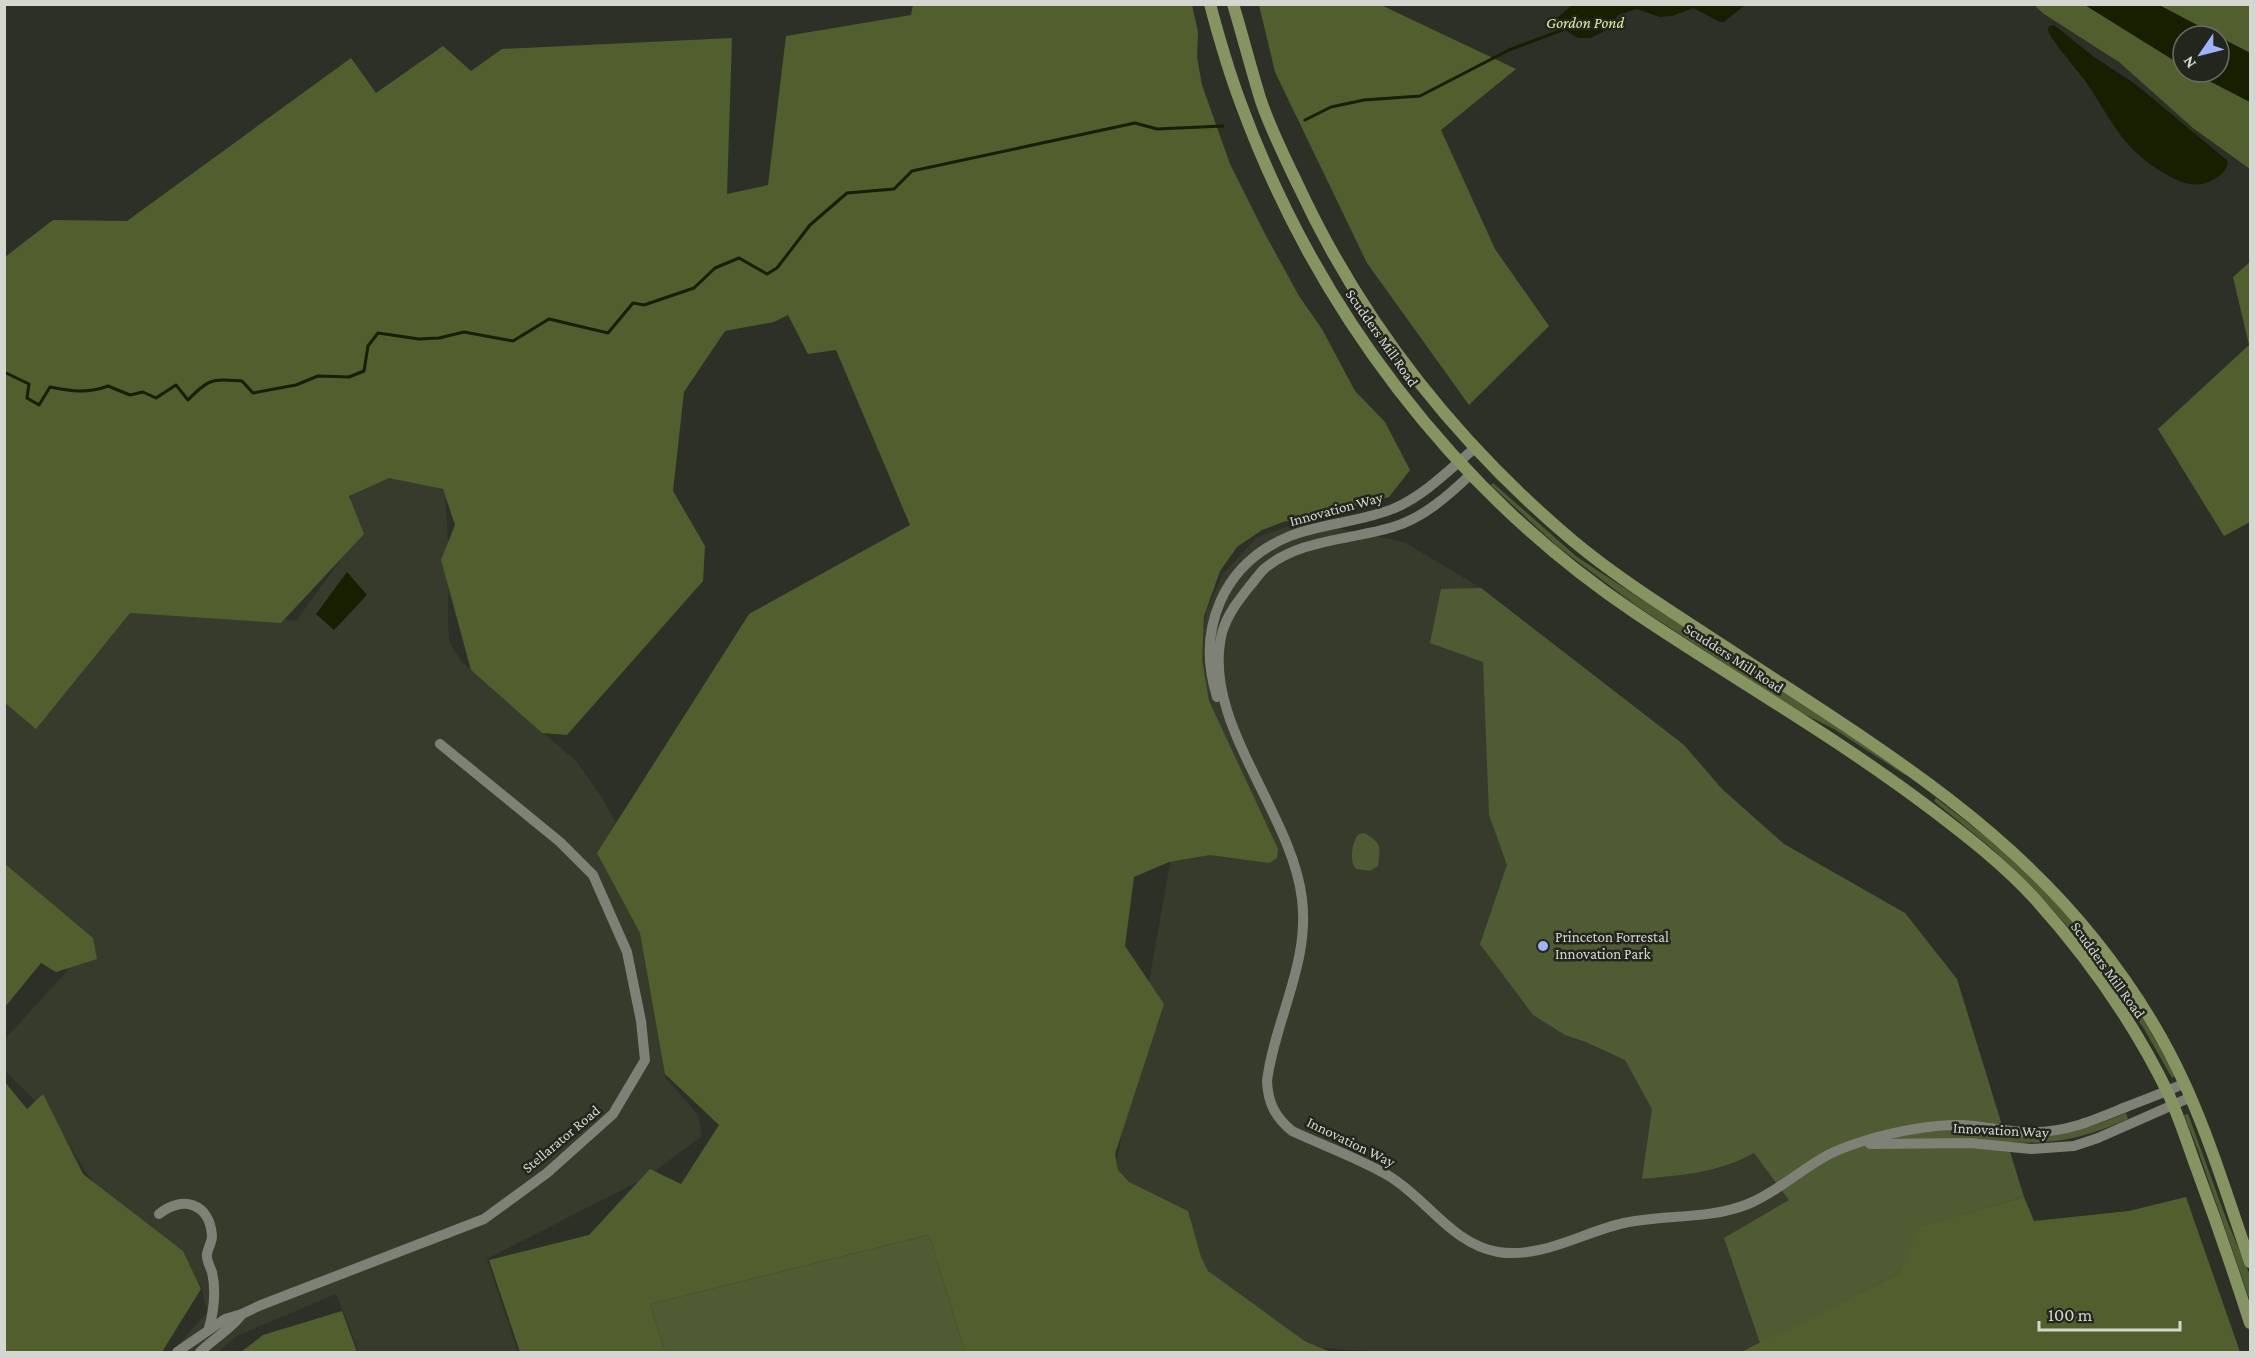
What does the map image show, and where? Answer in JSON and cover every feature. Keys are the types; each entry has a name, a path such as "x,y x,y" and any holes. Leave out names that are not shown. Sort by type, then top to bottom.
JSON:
{"main road":[{"name":"Scudders Mill Road","path":"1210,4 1240,101 1258,147 1284,204 1324,281 1388,377 1459,461 1532,532 1599,587 1864,761 1959,830 2015,879 2063,931 2108,990 2131,1025 2167,1091 2250,1323"},
{"name":"Scudders Mill Road","path":"1233,4 1262,103 1307,204 1333,254 1372,319 1439,409 1475,448 1573,540 1626,580 1918,776 2001,840 2047,885 2096,940 2153,1024 2185,1083 2250,1262"}],"street":[{"name":"Innovation Way","path":"1233,726 1219,704 1212,681 1208,652 1215,613 1230,584 1242,568 1249,560 1289,537 1382,513 1404,504 1420,495 1475,448"},
{"name":"Innovation Way","path":"1471,474 1433,506 1411,520 1393,527 1300,549 1283,556 1257,577 1231,612 1222,633 1218,671 1226,708 1294,860 1302,900 1303,927 1299,964 1267,1081 1267,1094 1271,1107 1277,1117 1292,1131 1387,1175 1415,1195 1461,1237 1476,1246 1516,1253 1542,1249 1627,1222 1710,1214 1732,1209 1768,1194 1827,1155 1906,1131 1951,1125 2014,1131 2056,1131 2079,1126 2185,1083"},
{"name":"Stellarator Road","path":"177,1353 209,1328 225,1319 484,1219 547,1173 613,1114 645,1060 641,1021 627,952 593,875 560,842 440,744"},
{"name":"Innovation Way","path":"1854,1145 1951,1143 2031,1149 2074,1146 2098,1138 2191,1097"},
{"path":"1951,1125 1951,1143"},
{"path":"159,1214 166,1208 186,1203 192,1204 207,1216 212,1232 207,1254 212,1274 214,1312 209,1328"},
{"name":"Stellarator Road","path":"200,1353 210,1348 225,1329 236,1322 242,1314"},
{"name":"Stellarator Road","path":"185,1353 193,1342"}],"shaded area":[{"path":"913,5 1192,5 1198,32 1197,57 1202,85 1230,164 1299,296 1322,329 1355,391 1385,422 1410,470 1389,497 1325,514 1283,522 1262,530 1237,547 1220,571 1204,616 1202,660 1209,701 1278,849 1277,858 1269,863 1210,855 1169,862 1134,877 1125,946 1164,1004 1115,1154 1118,1170 1129,1182 1188,1211 1201,1257 1208,1271 1306,1342 1331,1352 965,1352 929,1235 650,1304 665,1352 520,1352 489,1260 589,1235 650,1169 681,1184 719,1125 665,1074 640,933 597,853 749,614 910,525 836,350 808,354 788,315 774,322 725,331 684,392 673,491 705,546 703,581 567,735 542,733 471,670 441,560 455,525 443,489 389,478 349,496 364,534 281,623 130,613 36,729 5,703 5,257 53,220 127,221 351,58 376,93 443,46 471,71 502,49 732,38 727,194 768,185 786,36 911,15"},
{"path":"1259,5 1381,5 1516,69 1441,130 1495,249 1549,326 1469,405 1367,263 1275,72"},
{"path":"2034,5 2085,5 2171,59 2171,84 2215,84 2250,102 2250,169 2193,128 2119,62 2044,14"},
{"path":"2159,5 2250,5 2250,53 2231,43 2231,24 2195,24"},
{"path":"2250,262 2250,522 2224,536 2158,429 2249,345 2233,277"},
{"path":"379,464 434,482 445,494 449,555 448,624 450,643 461,661 577,762 603,799 618,827 669,1055 665,1077 698,1115 702,1136 647,1177 487,1259 518,1352 359,1352 336,1294 237,1336 218,1352 172,1352 207,1312 201,1285 156,1241 116,1208 85,1171 54,1119 5,1071 4,1040 68,970 5,935 5,660 149,601 296,621 352,544 348,521 351,496 361,479"},
{"path":"1493,483 1577,557 1907,773 1905,775 1834,729 1796,710 1638,607 1557,546 1491,485"},
{"name":"Princeton Forrestal Innovation Park","path":"1304,521 1404,542 1481,588 1684,745 1722,789 1784,844 1905,913 2024,1197 1921,1226 1898,1274 1741,1352 1383,1352 1266,1344 1112,1188 1178,819 1206,612 1223,574 1257,537"},
{"path":"1481,588 1684,745 1722,789 1784,844 1905,913 1957,979 2005,1135 2038,1136 2067,1133 2126,1113 2128,1119 2069,1139 2024,1143 2007,1142 2024,1197 1921,1226 1898,1274 1760,1343 1724,1238 1789,1200 1754,1153 1713,1169 1642,1179 1652,1109 1625,1060 1565,1035 1533,1015 1480,944 1507,865 1489,815 1483,662 1430,643 1441,589"},
{"path":"1936,798 1998,846 2073,919 2121,984 2175,1076 2172,1078 2143,1027 2069,928 2034,889 1990,847 1934,801"},
{"path":"1365,833 1378,843 1380,850 1378,866 1370,871 1356,869 1353,861 1352,851 1355,841 1359,834"},
{"path":"5,864 93,938 97,959 56,972 41,963 5,1007"},
{"path":"4,1081 27,1109 43,1094 83,1174 183,1251 201,1289 162,1352 5,1352"},
{"path":"2188,1114 2227,1221 2250,1275 2250,1301 2184,1115"},
{"path":"2024,1197 2034,1221 2129,1211 2186,1197 2240,1352 1741,1352 1898,1274 1920,1226"},
{"path":"929,1235 965,1352 665,1352 650,1304"},
{"path":"342,1311 357,1352 241,1352 263,1335"}],"water":[{"name":"Gordon Pond","path":"1572,5 1745,5 1724,22 1693,8 1672,16 1660,17 1637,9 1618,15 1609,29 1590,38 1578,38 1554,23"},
{"path":"2085,5 2159,5 2195,24 2171,24 2171,59"},
{"path":"2054,25 2094,57 2135,84 2228,161 2222,173 2204,184 2190,184 2171,177 2146,161 2117,130 2086,82 2052,38 2048,31 2049,26"},
{"path":"2231,43 2250,53 2250,102 2215,84 2231,84"},
{"path":"347,572 367,595 334,630 316,614"}],"waterway":[{"path":"1305,120 1331,107 1364,100 1420,96 1509,50 1565,29"},
{"path":"4,372 29,384 27,398 39,405 50,387 86,391 108,386 130,395 143,392 156,398 176,385 188,400 201,387 217,380 242,381 253,393 296,385 318,376 349,377 364,371 368,346 378,333 419,339 439,338 464,332 513,341 549,319 608,333 633,303 644,305 694,288 715,268 739,258 767,274 777,268 810,225 847,193 894,189 912,171 1135,123 1157,129 1223,126"}],"place":[{"name":"Princeton Forrestal Innovation Park","path":"1543,946"}]}
